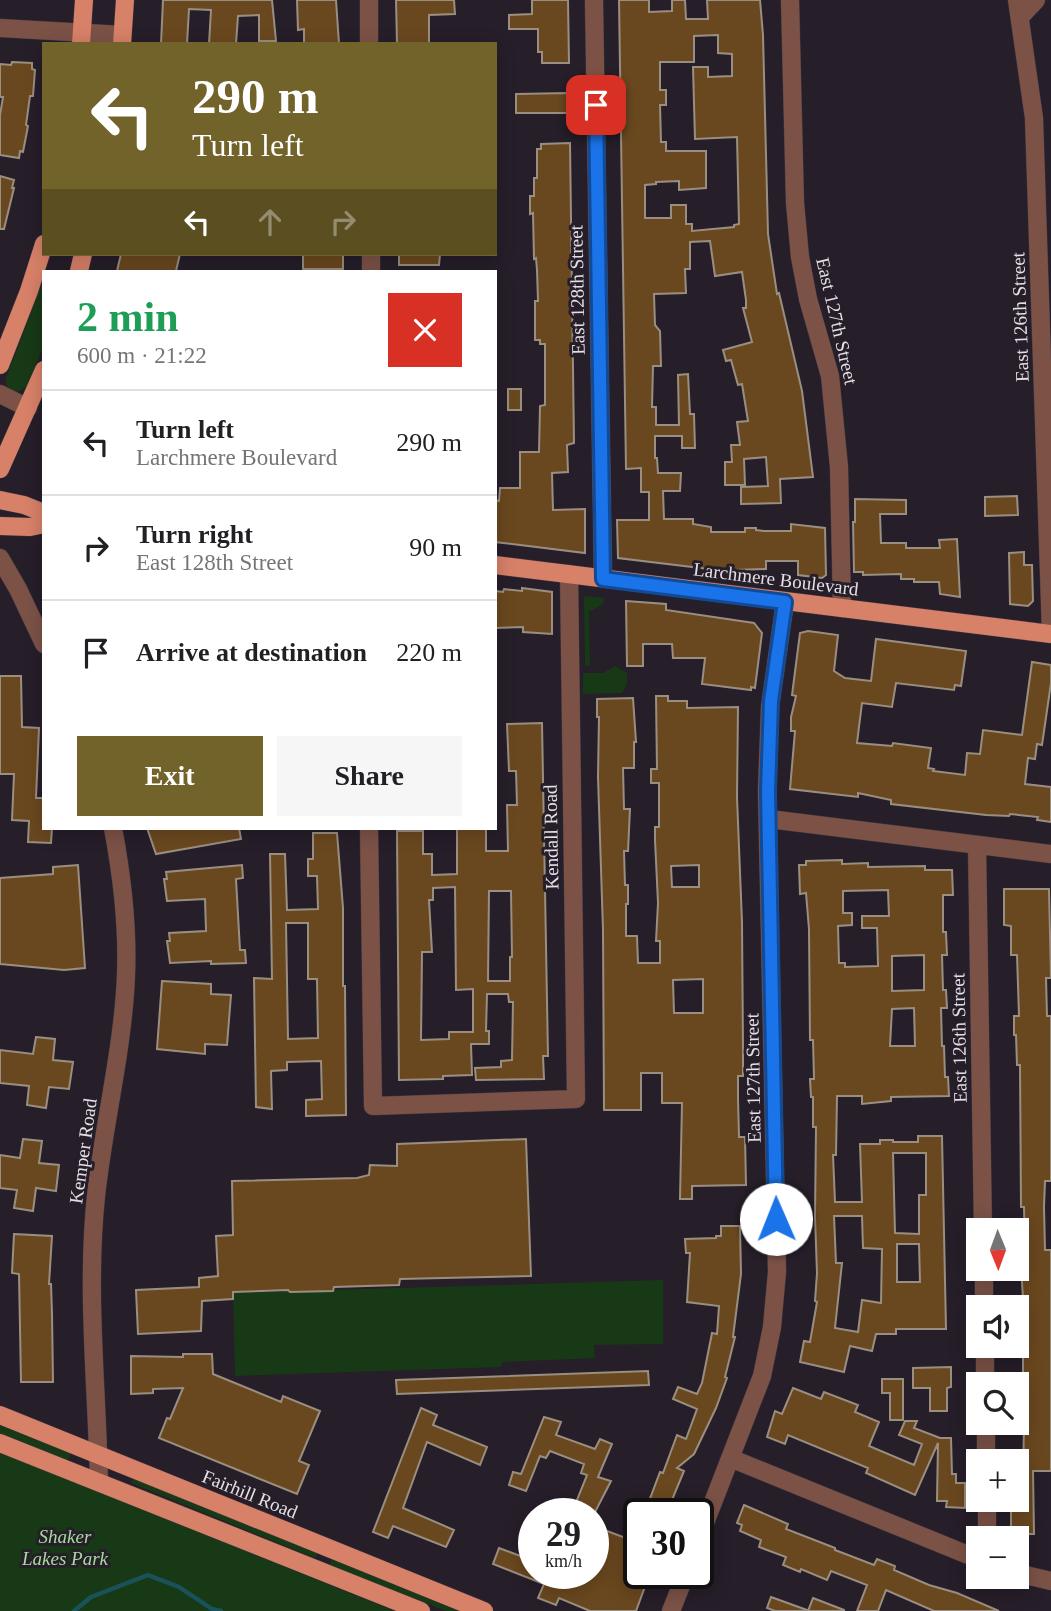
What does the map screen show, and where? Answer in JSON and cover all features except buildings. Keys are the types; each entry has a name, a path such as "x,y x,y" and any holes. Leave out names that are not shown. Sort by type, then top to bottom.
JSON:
{"main road":[{"path":"82,38 84,0"},
{"path":"122,40 125,0"},
{"path":"0,365 42,250"},
{"path":"0,469 42,374"},
{"path":"0,500 42,512"},
{"path":"0,527 42,524"},
{"name":"Larchmere Boulevard","path":"497,565 1051,634"},
{"name":"Fairhill Road","path":"0,1415 484,1611"},
{"path":"0,1443 421,1611"},
{"path":"321,1571 329,1549"}],"street":[{"path":"369,0 369,42"},
{"name":"East 128th Street","path":"594,0 603,579"},
{"name":"East 127th Street","path":"790,0 795,202 800,257 808,299 830,376 839,467 842,608"},
{"path":"1018,9 1036,0"},
{"name":"East 126th Street","path":"1018,9 1034,118 1051,634"},
{"path":"0,27 82,38 122,40"},
{"path":"0,394 27,408"},
{"path":"0,558 42,640"},
{"name":"Kendall Road","path":"369,830 373,1106 576,1099 569,574"},
{"name":"East 127th Street","path":"714,1500 762,1376 772,1327 778,1272 768,791 771,707 785,602"},
{"path":"769,819 1051,854"},
{"name":"Kemper Road","path":"99,1482 92,1317 93,1241 96,1196 121,1036 126,975 124,905 113,830"},
{"name":"East 126th Street","path":"977,845 983,1218"},
{"path":"730,1458 966,1554"},
{"path":"1029,1576 1051,1581"},
{"path":"671,1611 680,1589"}],"green space":[{"path":"42,284 42,349 28,386 14,392 6,385 6,378"},
{"path":"584,596 604,598 603,604 589,612 590,666 585,666"},
{"path":"615,666 627,673 627,683 622,693 583,694 583,673 603,673"},
{"path":"663,1280 663,1344 594,1345 595,1358 502,1362 501,1367 235,1376 233,1293"},
{"path":"0,1424 70,1451 70,1457 62,1460 0,1435"},
{"name":"Shaker Lakes Park","path":"0,1452 394,1611 0,1611"},
{"path":"134,1477 318,1552 315,1558 131,1483"},
{"path":"332,1558 464,1611 446,1611 330,1565"}],"waterway":[{"path":"74,1611 91,1597 148,1575 179,1587 212,1609 221,1611"}],"route":[{"path":"596,105 603,579 785,602 771,701 768,791 776,1219"}]}
